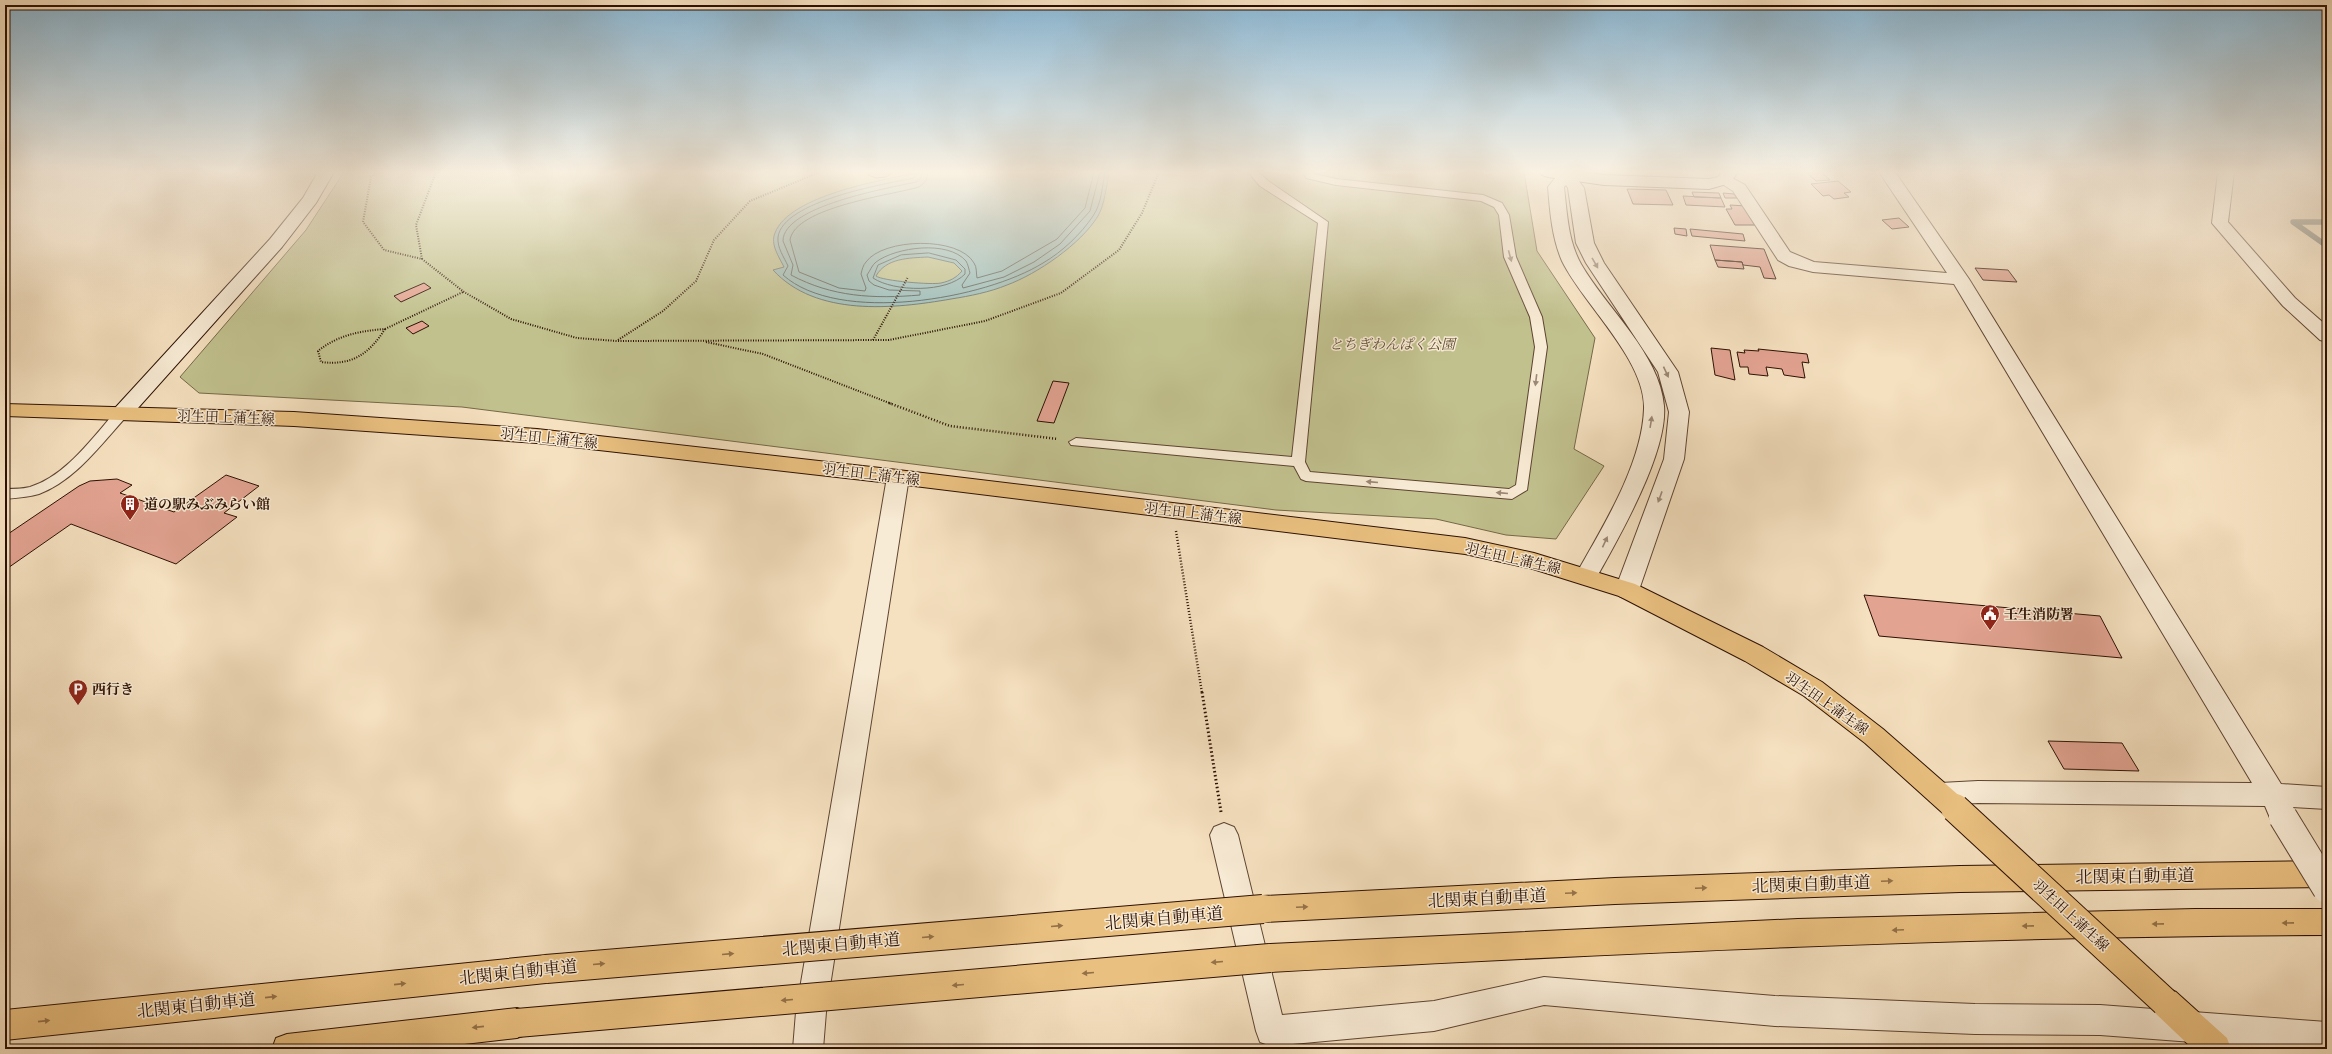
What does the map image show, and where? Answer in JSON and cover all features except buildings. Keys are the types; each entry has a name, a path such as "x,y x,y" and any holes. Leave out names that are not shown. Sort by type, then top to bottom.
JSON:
{"main road":[{"name":"羽生田上蒲生線","path":"5,410 294,419 529,435 898,477 1465,546 1534,561 1586,576 1627,590 1754,654 1813,689 1874,736 1948,801 2216,1049"},
{"name":"北関東自動車道","path":"5,1025 546,969 1263,909 1615,891 1960,879 2327,874"},
{"path":"287,1049 516,1023 1270,958 1624,940 1982,926 2327,922"},
{"path":"316,1049 377,1039"}],"street":[{"path":"122,413 276,243 293,221"},
{"path":"1560,221 1563,242 1572,264 1644,371 1654,406 1647,452 1602,549 1586,576"},
{"path":"1581,221 1585,243 1595,263 1668,372 1679,412 1674,459 1627,590"},
{"path":"1760,221 1784,256 1795,262 1813,267 1960,279"},
{"path":"1921,221 1960,279 2327,889"},
{"path":"2220,221 2220,223 2288,302 2327,336"},
{"path":"808,1049 811,1012 898,477"},
{"path":"1948,801 1978,792 2278,806 2327,798"},
{"path":"1224,835 1271,1031 1434,1016 1544,991 1775,1011 1975,1019 2100,1020 2194,1029 2327,1037"}],"lane":[{"path":"1322,221 1298,462 1306,476 1512,494 1522,487 1541,347 1536,317 1510,257 1505,221"},
{"path":"5,494 34,491 53,481 67,471 122,413"},
{"path":"1076,442 1298,462"}],"path":[{"path":"363,221 384,250 422,258 464,292 511,319 577,338 617,341 889,340 985,321 1061,293 1119,250 1137,221"},
{"path":"417,221 416,225 422,258"},
{"path":"617,341 663,311 696,281 714,240 731,221"},
{"path":"873,340 908,277"},
{"path":"385,329 372,348 347,360 332,364 321,362 318,357 318,350 328,343 355,332 385,329 464,292"},
{"path":"701,340 763,354 950,426 1076,442"},
{"path":"1174,511 1180,562 1224,835"}],"green space":[{"name":"とちぎわんぱく公園","path":"312,221 1532,221 1537,251 1595,338 1574,449 1604,466 1556,539 1506,535 1436,519 1276,510 462,407 199,393 180,377 306,230"}],"water":[{"path":"783,221 1094,221 1081,237 1057,257 1031,274 1007,285 980,294 965,297 929,303 881,307 857,306 833,302 811,296 791,285 773,270 784,267 774,246 775,233","holes":["928,257 954,263 962,271 953,279 941,283 908,282 880,278 876,276 880,270 892,262"]}],"waterway":[{"path":"2327,222 2293,222 2327,246"}],"place":[{"name":"道の駅みぶみらい館","path":"130,521"},
{"name":"壬生消防署","path":"1990,631"},
{"name":"西行き","path":"78,706"}]}
